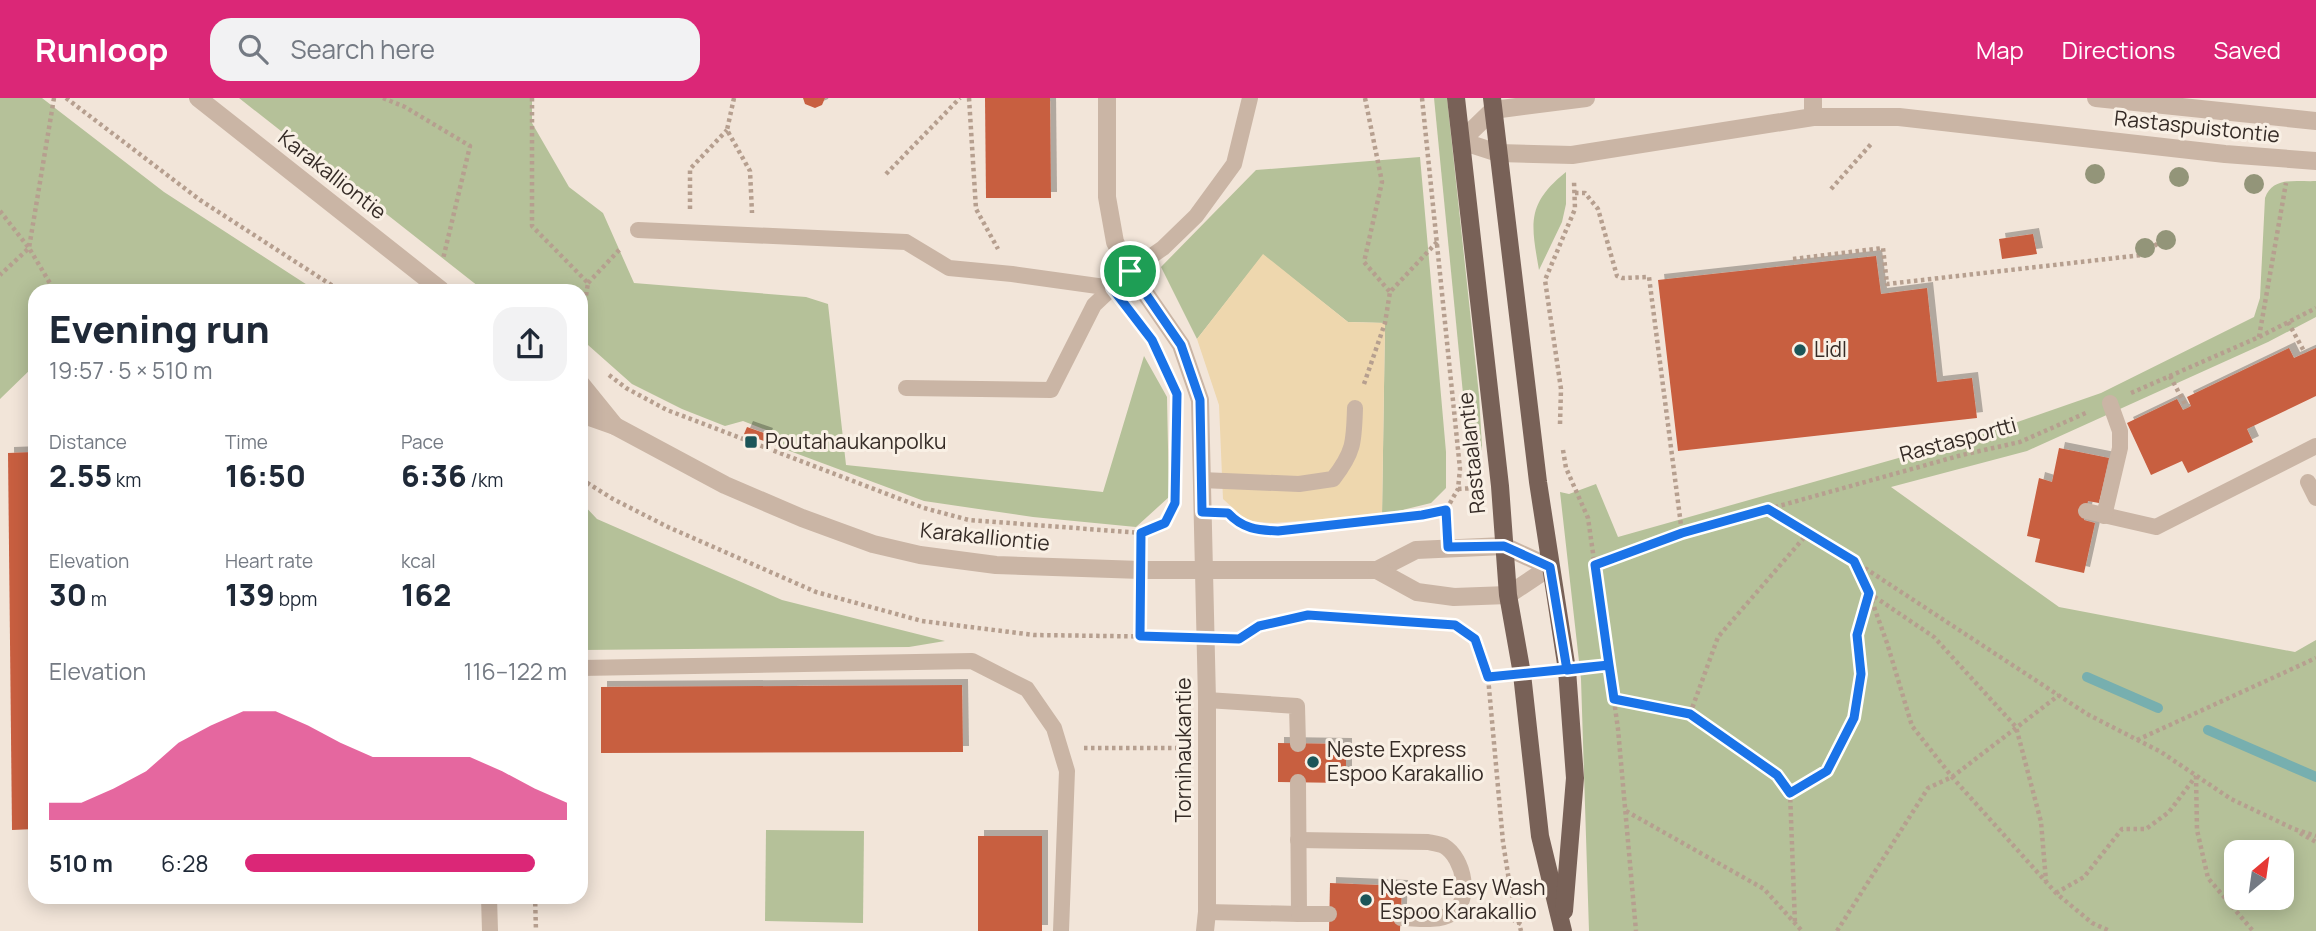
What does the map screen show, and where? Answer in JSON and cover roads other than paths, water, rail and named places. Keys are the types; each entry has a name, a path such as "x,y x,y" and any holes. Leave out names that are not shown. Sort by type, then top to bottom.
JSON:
{"main road":[{"name":"Rastaalantie","path":"1456,98 1500,486 1508,595 1522,674 1541,836 1563,929"},
{"name":"Rastaalantie","path":"1492,104 1550,567 1567,670 1575,778 1563,929"}],"street":[{"name":"Karakalliontie","path":"198,98 431,284"},
{"name":"Tornihaukantie","path":"1107,98 1107,197 1115,242 1130,271 1181,345 1200,400 1208,700 1205,931"},
{"path":"1461,141 1492,104 1586,98"},
{"path":"1813,98 1813,117"},
{"name":"Rastaspuistontie","path":"2096,98 2316,121"},
{"name":"Rastaspuistontie","path":"1461,141 1498,153 1572,155 1813,117 1899,117 2316,161"},
{"name":"Karakalliontie","path":"588,393 615,426"},
{"name":"Karakalliontie","path":"588,416 615,426 725,485 802,518 873,544 920,555 996,565 1377,570 1416,550 1504,546 1550,567"},
{"path":"1508,595 1550,567"},
{"name":"Karakalliontie","path":"1377,570 1418,592 1454,597 1508,595"}],"lane":[{"path":"906,388 1051,390 1094,306 1130,271 1163,248 1195,216 1234,164 1250,98"},
{"path":"638,230 906,242 949,268 1112,288"},
{"path":"2105,516 2120,448 2120,431 2110,403"},
{"path":"1201,480 1298,484 1333,479 1347,461 1354,442 1355,408"},
{"path":"2086,511 2156,527 2316,446"},
{"path":"2308,482 2316,498"},
{"path":"588,668 972,661 1027,689 1054,728 1067,771 1062,931"},
{"path":"1208,700 1297,706 1297,744"},
{"path":"1298,782 1299,914"},
{"path":"1298,840 1428,842 1444,846 1455,857 1462,874 1464,894 1451,914 1432,919 1401,918"},
{"path":"488,904 490,931"},
{"path":"1207,912 1329,914"}],"waterway":[{"path":"2087,677 2158,708"},
{"path":"2208,730 2316,777"}],"place":[{"name":"Lidl","path":"1800,350"},
{"name":"Poutahaukanpolku","path":"751,442"},
{"name":"Neste Express Espoo Karakallio","path":"1313,762"},
{"name":"Neste Easy Wash Espoo Karakallio","path":"1366,900"}]}
